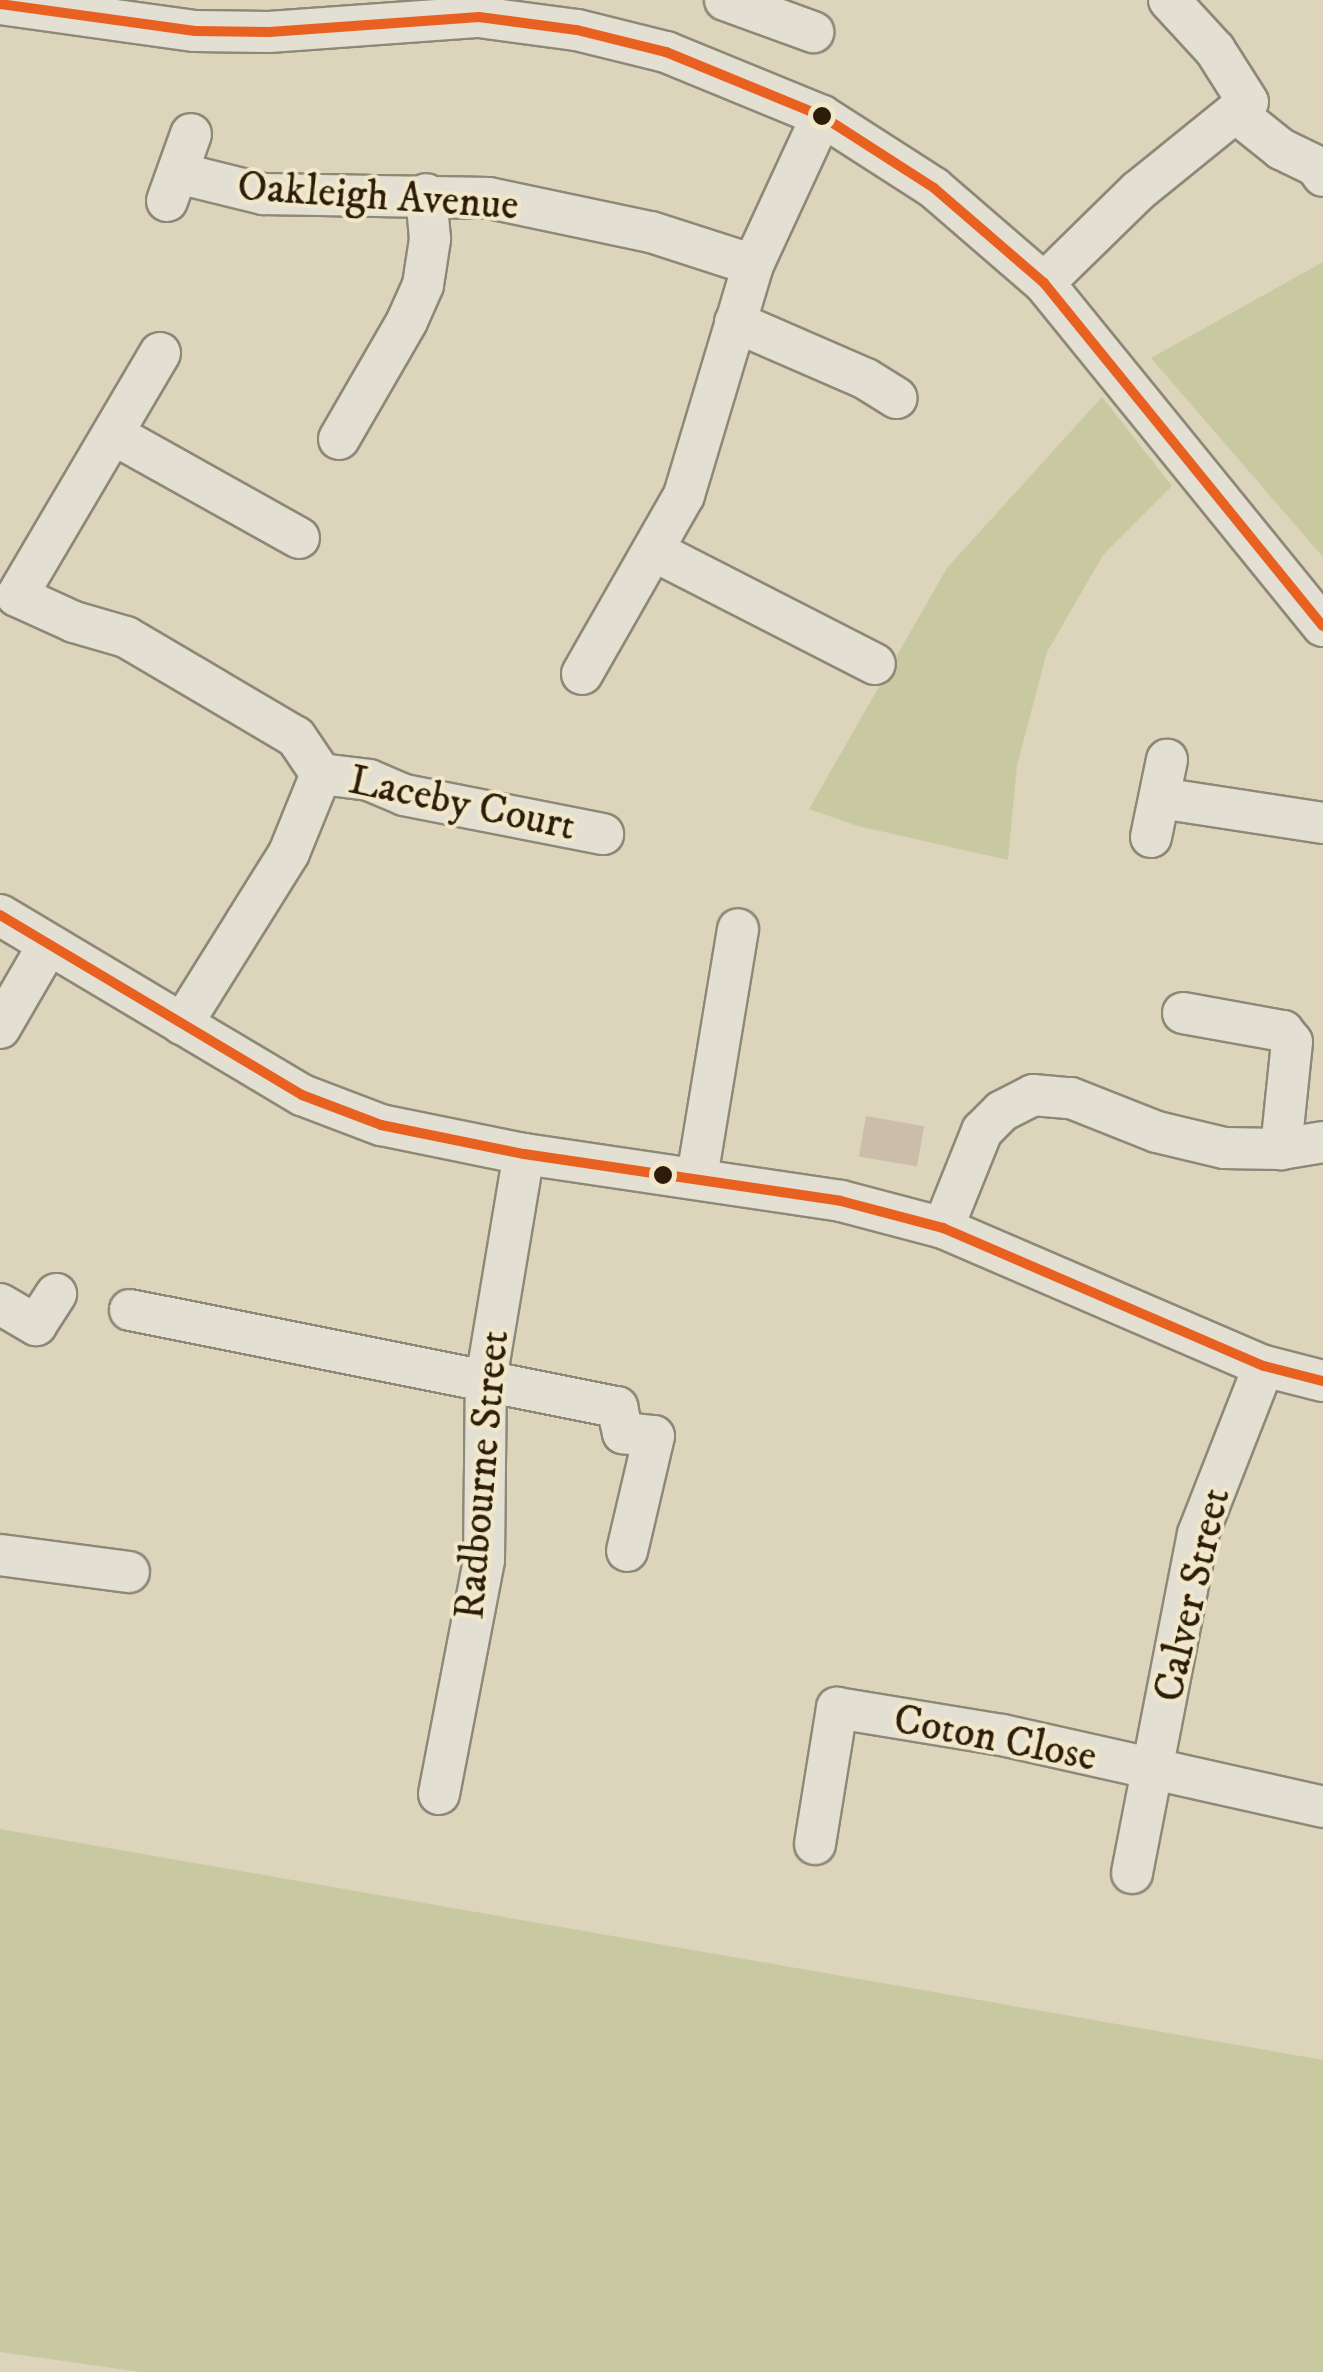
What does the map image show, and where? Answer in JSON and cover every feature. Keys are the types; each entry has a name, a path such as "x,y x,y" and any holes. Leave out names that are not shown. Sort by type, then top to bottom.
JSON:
{"street":[{"path":"1169,0 1215,50 1242,107 1323,176"},
{"path":"0,4 195,31 269,32 364,11 480,17 577,30 666,52 822,116 934,188 1044,282 1323,626"},
{"path":"750,4 813,32"},
{"path":"1044,282 1138,191 1242,107"},
{"path":"582,674 658,568 753,265 822,116"},
{"name":"Oakleigh Avenue","path":"192,134 172,187 263,194 489,198 650,232 753,265"},
{"path":"339,440 345,389 407,321 422,284 430,238 426,194"},
{"path":"735,322 882,375"},
{"path":"160,353 17,596 74,622 126,637 183,670 296,737 321,774 289,853 182,1024"},
{"path":"113,434 299,538"},
{"path":"658,568 875,664"},
{"name":"Laceby Court","path":"321,774 369,780 404,794 604,834"},
{"path":"1151,837 1164,779 1323,823"},
{"path":"0,915 46,946 318,1102 381,1125 524,1154 841,1201 943,1228 1264,1366 1323,1381"},
{"path":"697,1177 738,929"},
{"path":"0,1028 46,946"},
{"path":"1184,1014 1283,1031 1292,1042 1282,1149"},
{"path":"943,1228 982,1130 1002,1111 1032,1096 1071,1098 1158,1132 1224,1148 1282,1149 1323,1142"},
{"name":"Radbourne Street","path":"438,1794 484,1560 486,1380 524,1154"},
{"path":"0,1304 36,1325 56,1294"},
{"path":"130,1310 617,1407 623,1433 654,1436 627,1551"},
{"name":"Calver Street","path":"1132,1873 1198,1534 1264,1366"},
{"path":"0,1555 129,1572"},
{"name":"Coton Close","path":"815,1844 836,1708 1002,1735 1323,1807"}],"green space":[{"path":"1323,262 1323,557 1151,358"},
{"path":"1102,397 1172,486 1103,555 1047,652 1017,765 1008,860 858,826 809,809 947,568"},
{"path":"0,1829 1323,2060 1323,2372 141,2372 0,2352"}],"building":[{"path":"866,1116 924,1126 917,1167 859,1156"}],"transit line":[{"path":"0,4 195,31 269,32 479,17 577,30 666,52 822,116 934,188 1044,283 1323,626"},
{"path":"0,915 302,1095 381,1125 524,1154 841,1201 943,1228 1264,1366 1323,1381"}]}
